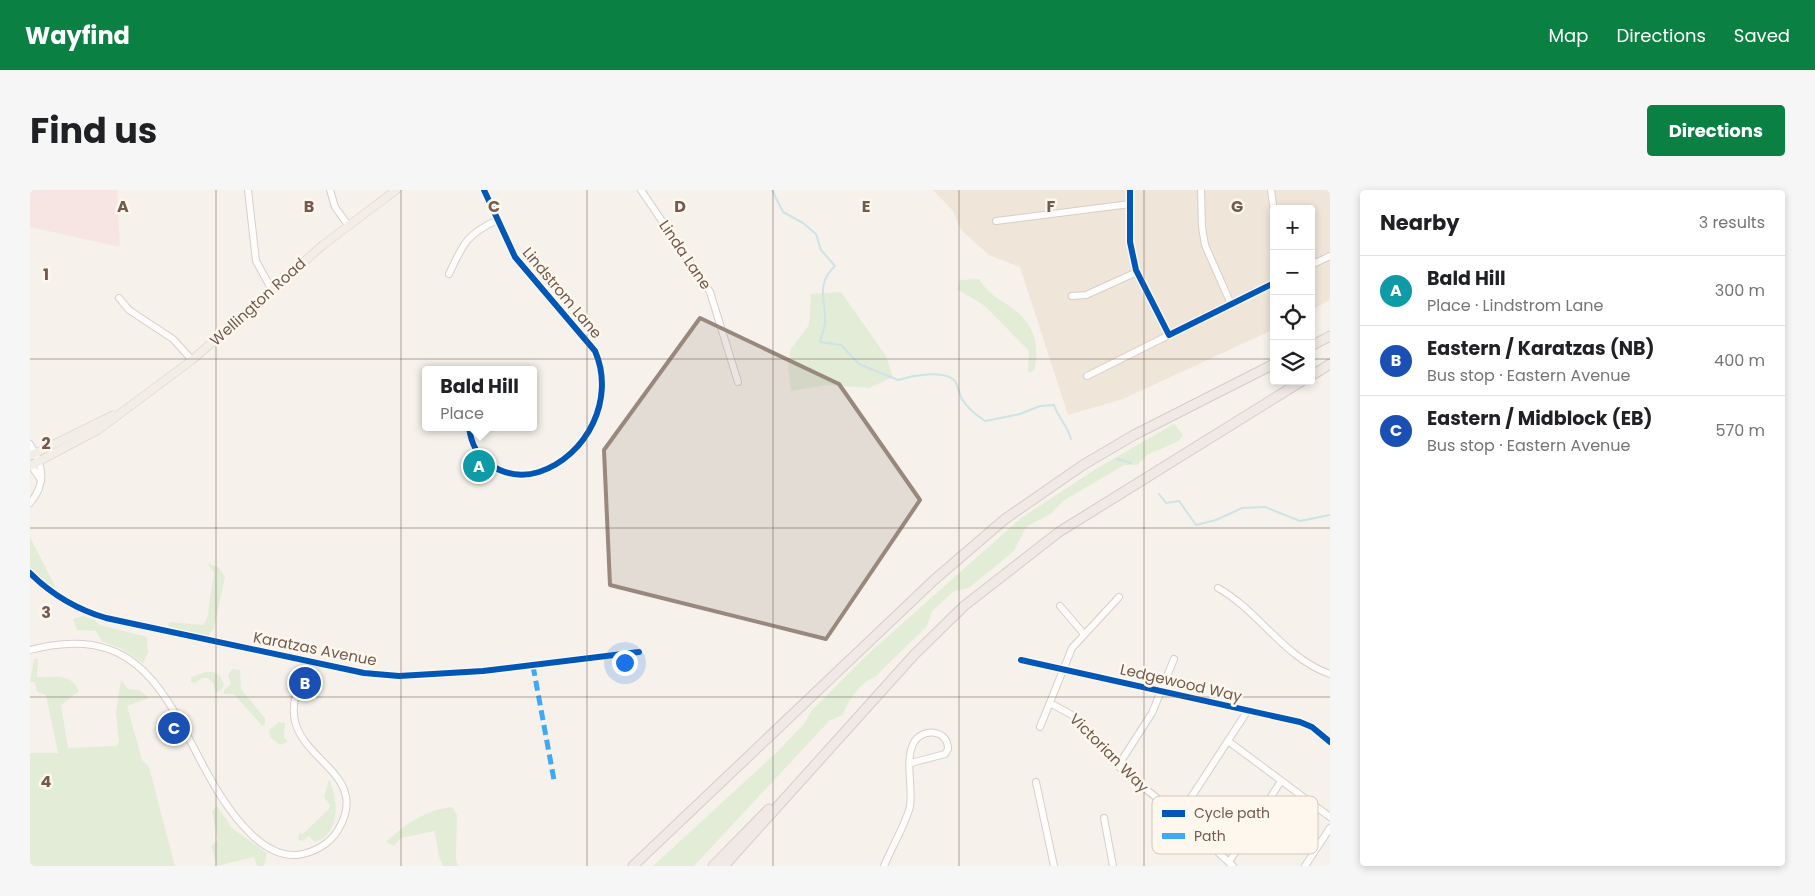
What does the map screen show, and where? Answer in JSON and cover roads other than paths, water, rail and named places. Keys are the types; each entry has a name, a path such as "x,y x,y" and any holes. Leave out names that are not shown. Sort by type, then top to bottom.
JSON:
{"highway":[{"path":"1315,344 1330,336"},
{"path":"1315,373 1330,364"},
{"path":"633,866 934,580 1005,519 1066,476 1120,442 1270,366"},
{"path":"724,866 914,655 964,606 1015,565 1095,508 1295,385"},
{"path":"713,866 819,760"}],"main road":[{"name":"Wellington Road","path":"30,466 98,430 192,360 348,225 396,190"},
{"name":"Wellington Road","path":"33,455 120,412"}],"street":[{"path":"248,190 256,261 272,290"},
{"path":"330,190 335,207 348,225"},
{"name":"Lindstrom Lane","path":"470,431 472,444 494,467 511,474 536,473 560,463 579,446 596,417 602,395 600,366 596,352 511,252 484,190"},
{"name":"Linda Lane","path":"641,190 710,292 738,382"},
{"path":"1130,190 1130,242 1137,272 1169,335"},
{"path":"1201,190 1202,227 1205,246 1231,304"},
{"path":"1271,190 1273,205"},
{"path":"996,221 1130,204"},
{"path":"449,274 466,240 480,228 497,220"},
{"path":"1315,263 1330,256"},
{"path":"1072,296 1086,295 1137,272"},
{"path":"1087,376 1270,285"},
{"path":"119,298 129,310 173,339 192,360"},
{"path":"30,444 33,455 40,461 43,471 37,494 30,503"},
{"path":"30,466 41,480"},
{"name":"Karatzas Avenue","path":"30,574 56,595 93,614 364,674 406,675 533,666 639,652"},
{"path":"1218,588 1234,598 1299,658 1330,674"},
{"path":"1040,727 1072,648 1119,597"},
{"path":"1060,606 1084,634"},
{"path":"30,650 63,644 86,645 111,651 143,669 168,699 211,783 233,814 263,844 279,852 292,855 312,852 331,839 342,824 346,805 338,776 307,745 295,722 295,700 306,662"},
{"path":"1118,766 1142,730 1174,659"},
{"name":"Ledgewood Way","path":"1021,660 1306,724 1330,742"},
{"name":"Victorian Way","path":"1050,702 1072,715 1118,766 1136,784 1152,796"},
{"path":"1192,796 1248,710"},
{"path":"884,866 910,806 911,763 912,750 917,739 934,732 946,738 948,749 945,754 911,763"},
{"path":"1228,742 1301,796"},
{"path":"1272,796 1281,781"},
{"path":"1036,782 1054,866"},
{"path":"1318,808 1330,817"},
{"path":"1104,818 1113,866"},
{"path":"1318,846 1330,828"},
{"name":"Victorian Way","path":"1220,854 1231,864"},
{"path":"1305,866 1313,854"}],"waterway":[{"path":"772,190 783,212 803,223 816,234 821,250 835,266 829,273 823,286 825,322 820,342 841,345 859,364 898,380 927,374 950,377 955,381 966,405 985,421 1020,414 1040,406 1054,405 1071,439"},
{"path":"1117,459 1131,463"},
{"path":"1159,494 1166,503 1179,501 1196,525 1216,520 1242,508 1265,507 1300,521 1330,515"}],"place":[{"name":"Bald Hill","path":"479,466"},
{"name":"Eastern / Karatzas (NB)","path":"305,683"},
{"name":"Eastern / Midblock (EB)","path":"174,728"}]}
